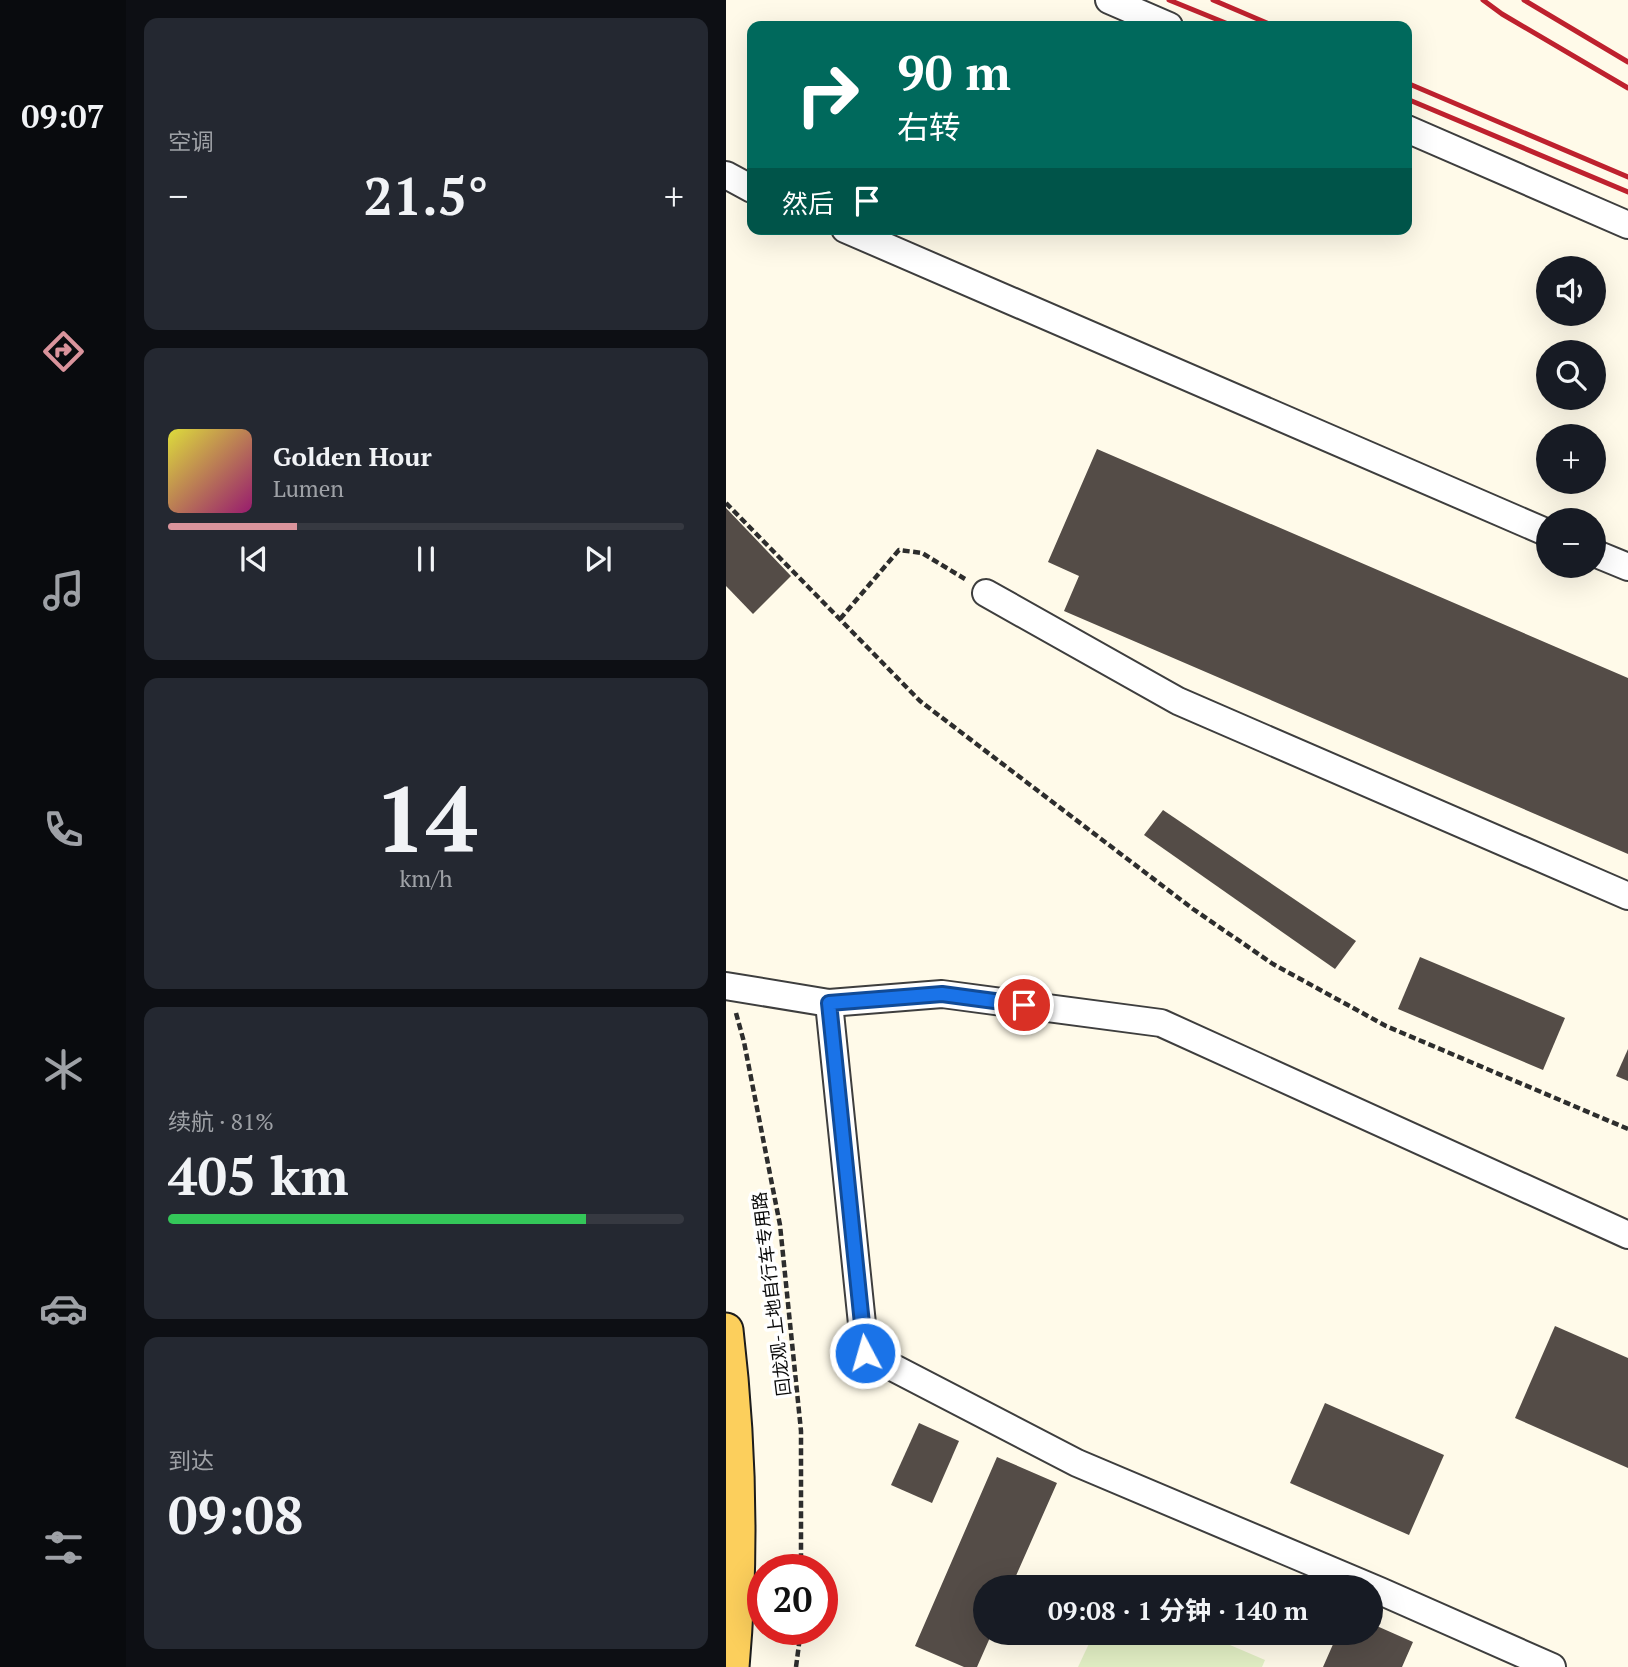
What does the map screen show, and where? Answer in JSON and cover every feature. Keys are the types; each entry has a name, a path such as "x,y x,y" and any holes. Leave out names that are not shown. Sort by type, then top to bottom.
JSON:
{"main road":[{"path":"726,1330 737,1456 738,1531 732,1667"}],"lane":[{"path":"1109,0 1157,21"},
{"path":"1412,131 1628,225"},
{"path":"726,175 747,186"},
{"path":"859,235 1536,528"},
{"path":"1606,557 1628,567"},
{"path":"986,593 1178,701 1628,897"},
{"path":"727,985 829,1003 942,994 1161,1024 1628,1235"},
{"path":"829,1003 865,1353 1077,1463 1552,1667"}],"path":[{"path":"726,503 920,701 1193,909 1273,964 1386,1026 1628,1129"},
{"path":"840,619 899,550 922,553 986,593"},
{"name":"回龙观-上地自行车专用路","path":"727,985 744,1042 780,1224 801,1431 801,1554"},
{"path":"796,1667 799,1645"}],"green space":[{"path":"1088,1645 1230,1645 1265,1660 1262,1667 1078,1667"}],"building":[{"path":"1097,449 1628,678 1628,854 1064,611 1079,576 1048,562"},
{"path":"726,508 791,576 753,614 726,586"},
{"path":"1163,810 1356,941 1335,969 1144,835"},
{"path":"1420,957 1565,1018 1543,1070 1398,1009"},
{"path":"1628,1049 1628,1081 1616,1076"},
{"path":"1555,1326 1628,1358 1628,1468 1515,1418"},
{"path":"1325,1403 1444,1455 1409,1535 1290,1483"},
{"path":"919,1423 959,1441 932,1503 891,1485"},
{"path":"997,1457 1057,1483 1016,1575 973,1575 973,1645 987,1645 977,1667 964,1667 915,1646"},
{"path":"1383,1629 1413,1642 1402,1667 1323,1667 1333,1645 1383,1645"}],"railway":[{"path":"1169,0 1221,21"},
{"path":"1213,0 1262,21"},
{"path":"1483,0 1502,14 1628,88"},
{"path":"1524,0 1628,62"},
{"path":"1412,85 1628,177"},
{"path":"1412,101 1628,192"}],"route":[{"path":"865,1353 829,1003 942,994 1024,1005"}]}
